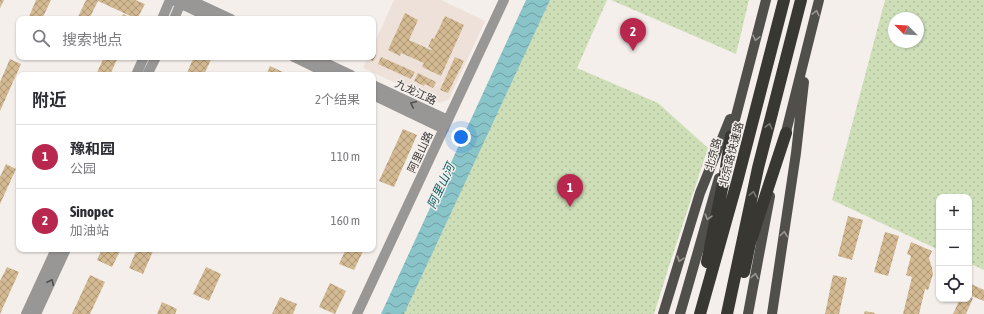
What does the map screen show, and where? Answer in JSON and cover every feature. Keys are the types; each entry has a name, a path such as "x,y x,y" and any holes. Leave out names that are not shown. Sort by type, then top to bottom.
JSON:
{"highway":[{"name":"北京路快速路","path":"700,314 743,160 784,0"},
{"path":"727,314 759,164 801,0"},
{"path":"736,314 750,243 786,133"},
{"path":"693,314 712,238 731,136"}],"main road":[{"name":"北京路","path":"680,314 731,136 766,0"},
{"path":"748,314 771,190 819,0"},
{"path":"772,314 796,153 809,39"},
{"path":"662,314 700,193 746,78"}],"street":[{"path":"163,16 170,0"},
{"name":"阿里山路","path":"358,314 504,0"},
{"path":"175,16 182,1"},
{"path":"182,1 209,16"},
{"path":"182,1 223,16"},
{"path":"137,72 143,60"},
{"path":"148,72 154,60"},
{"path":"300,60 326,72"},
{"path":"319,60 345,72"},
{"name":"九龙江路","path":"376,87 446,124"},
{"name":"九龙江路","path":"376,96 446,124"},
{"path":"26,314 55,252"},
{"path":"36,314 65,252"}],"shaded area":[{"path":"394,0 441,0 485,21 449,99 439,103 376,74 376,72 372,72 363,68 367,60 376,60 376,39"}],"green space":[{"path":"548,0 607,0 577,68 658,103 708,148 654,314 401,314"},
{"path":"611,0 749,0 736,54"},
{"path":"885,0 984,0 984,270 972,264 972,194 936,194 936,249 832,200"}],"water":[{"name":"阿里山河","path":"526,0 550,0 404,314 381,314"}],"building":[{"path":"0,0 4,0 0,8"},
{"path":"36,0 51,0 43,16 29,16"},
{"path":"86,0 135,0 145,4 139,16 130,16 98,1 90,16 78,16"},
{"path":"405,13 418,20 409,40 431,50 432,49 428,47 432,38 434,39 445,16 464,25 441,76 422,67 424,63 401,53 400,56 388,50"},
{"path":"381,57 415,72 411,79 378,64"},
{"path":"455,57 464,61 448,93 440,90"},
{"path":"10,59 21,64 17,72 16,72 16,75 0,111 0,82"},
{"path":"103,60 117,60 111,72 97,72"},
{"path":"193,60 211,60 205,72 187,72"},
{"path":"270,66 283,72 267,72"},
{"path":"418,73 436,82 433,88 425,84 424,86 414,81"},
{"path":"403,129 417,135 394,187 379,181"},
{"path":"6,164 16,169 0,204 0,177"},
{"path":"848,216 863,220 852,260 838,256"},
{"path":"885,232 899,236 888,276 874,272"},
{"path":"911,242 932,251 929,258 933,274 928,290 925,289 919,314 903,314 912,277 906,275 911,256 907,254"},
{"path":"101,252 120,252 112,267 97,260"},
{"path":"136,252 153,252 143,274 129,268"},
{"path":"345,252 363,252 354,270 339,264"},
{"path":"7,267 19,272 0,314 0,281"},
{"path":"206,267 221,274 209,301 193,294"},
{"path":"90,275 105,282 90,314 72,314"},
{"path":"833,275 847,278 839,314 825,314"},
{"path":"330,283 346,291 335,314 319,307"},
{"path":"972,284 984,290 984,301 972,296"},
{"path":"280,297 297,304 293,314 272,314"},
{"path":"162,302 177,309 175,314 157,314"},
{"path":"959,302 971,302 966,314 953,314"},
{"path":"865,311 875,313 875,314 864,314"}],"place":[{"name":"Sinopec","path":"633,51"},
{"name":"豫和园","path":"570,207"}]}
